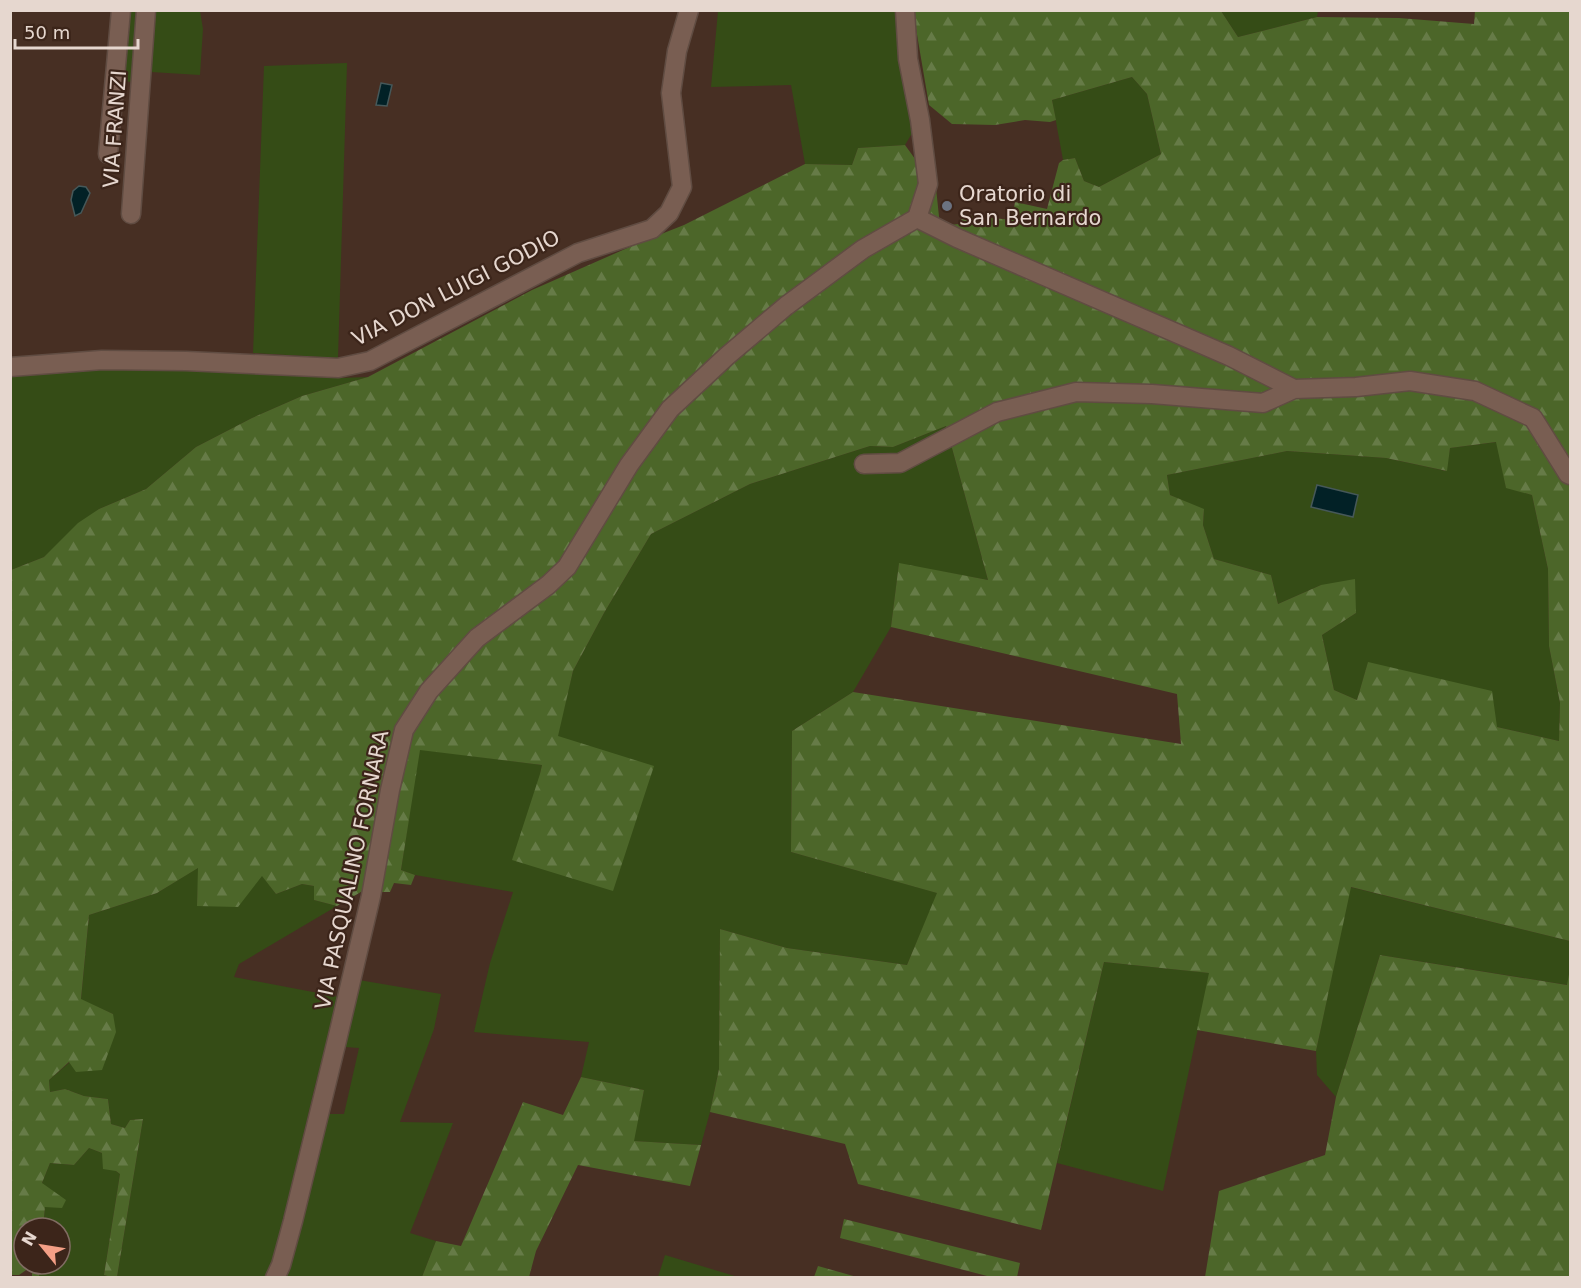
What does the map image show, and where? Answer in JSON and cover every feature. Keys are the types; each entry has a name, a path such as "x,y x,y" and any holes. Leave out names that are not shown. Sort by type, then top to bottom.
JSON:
{"street":[{"name":"VIA FRANZI","path":"108,154 121,10"},
{"name":"VIA FRANZI","path":"131,214 146,10"},
{"name":"VIA DON LUIGI GODIO","path":"10,366 102,360 186,361 338,368 370,361 578,253 652,229 669,213 682,187 671,93 677,51 689,10"},
{"path":"905,10 908,59 920,120 928,184 916,218 1229,356 1294,389"},
{"name":"VIA PASQUALINO FORNARA","path":"275,1278 293,1221 371,896 390,790 404,730 429,691 477,638 548,585 567,567 628,465 670,409 786,306 862,249 916,218"},
{"path":"864,464 900,464 997,412 1076,392 1152,394 1263,403 1294,389 1356,387 1410,381 1475,391 1533,418 1570,475"}],"green space":[{"path":"123,11 141,11 137,83 118,80"},
{"path":"153,11 200,11 203,29 200,75 151,72"},
{"path":"718,11 904,11 920,120 905,145 858,148 852,165 805,164 791,85 711,87"},
{"path":"913,11 1221,11 1238,37 1317,17 1399,18 1474,24 1475,11 1570,11 1570,941 1351,887 1316,1051 1197,1030 1209,973 1104,962 1041,1230 858,1184 845,1144 710,1112 719,1069 720,929 787,948 907,965 937,893 791,852 792,731 853,692 1181,744 1177,694 891,627 899,563 988,580 946,426 893,447 870,446 750,484 651,534 573,671 558,736 654,766 613,891 512,860 542,765 420,750 401,870 415,875 411,885 394,883 390,892 366,889 337,906 314,900 314,886 302,884 276,894 262,876 238,907 197,906 198,868 157,893 89,915 81,999 113,1014 116,1032 102,1070 76,1072 69,1062 49,1080 50,1092 65,1089 84,1096 108,1099 111,1124 125,1128 130,1120 143,1119 117,1277 104,1275 120,1174 103,1169 102,1153 89,1148 74,1165 50,1163 42,1183 66,1200 62,1208 45,1207 44,1216 12,1216 11,1275 11,570 44,557 78,523 99,509 146,489 196,447 252,418 302,396 368,377 532,290 684,225 805,164 852,165 858,148 905,145 936,188 940,226 959,224 964,215 1012,220 1015,202 1047,209 1059,163 1063,160 1075,158 1084,181 1099,187 1161,154 1147,94 1132,77 1052,100 1056,120 1050,122 1025,120 995,125 952,124 929,105","holes":["1496,442 1506,488 1532,495 1548,569 1549,646 1560,703 1559,741 1497,727 1492,691 1368,662 1357,700 1334,690 1322,635 1356,613 1355,579 1321,585 1278,604 1271,575 1214,559 1203,525 1204,509 1170,495 1167,475 1287,451 1386,458 1447,471 1450,448"]},
{"path":"1221,11 1318,11 1317,17 1238,37"},
{"path":"347,63 338,358 253,353 264,66"},
{"path":"1132,77 1147,94 1161,154 1099,187 1084,181 1075,158 1063,160 1052,100"},
{"path":"186,366 339,378 368,377 302,396 252,418 196,447 146,489 99,509 44,557 11,570 11,373 108,367"},
{"path":"946,426 988,580 899,564 891,627 853,692 792,731 791,852 938,893 907,965 787,948 720,929 719,1069 701,1145 633,1141 644,1090 581,1077 589,1042 474,1032 490,963 513,892 415,875 401,870 419,749 542,765 540,774 557,736 573,671 651,534 750,484 870,446 893,447"},
{"path":"1497,442 1506,487 1532,495 1548,569 1549,646 1560,703 1559,741 1497,727 1368,663 1357,700 1334,690 1322,635 1356,613 1321,585 1278,604 1271,575 1214,559 1203,525 1204,510 1170,495 1167,475 1287,451 1386,458 1446,471 1450,448"},
{"path":"199,867 197,905 262,875 276,894 302,884 314,886 314,900 337,906 239,964 234,977 339,997 292,1183 306,1186 324,1114 344,1114 359,1048 345,1047 359,980 441,994 434,1029 400,1122 453,1123 410,1233 436,1241 422,1277 117,1277 143,1119 130,1120 125,1128 111,1124 108,1099 84,1096 65,1089 50,1092 49,1080 70,1062 113,1014 81,1000 89,915 157,893"},
{"path":"1350,887 1570,941 1568,985 1380,955 1336,1097 1317,1075 1316,1051"},
{"path":"1380,955 1567,985 1570,969 1570,1277 1205,1277 1219,1191 1325,1155 1336,1097"},
{"path":"1104,962 1210,973 1163,1191 1057,1163"},
{"path":"581,1077 644,1090 634,1141 701,1145 690,1186 578,1165 536,1251 529,1277 422,1277 436,1241 461,1246 523,1102 563,1115"},
{"path":"89,1148 102,1153 120,1174 104,1275 111,1277 39,1278 39,1276 72,1276 72,1216 44,1216 42,1183 50,1163 74,1165"},
{"path":"844,1219 1020,1263 1017,1277 991,1277 840,1238"},
{"path":"665,1255 738,1277 658,1277"},
{"path":"818,1266 857,1277 814,1277"}],"water":[{"path":"381,83 392,85 387,106 376,105"},
{"path":"79,186 86,187 90,193 81,213 75,216 71,200 73,191"},
{"path":"1317,485 1358,495 1353,517 1311,507"}],"place":[{"name":"Oratorio di San Bernardo","path":"947,206"}]}
